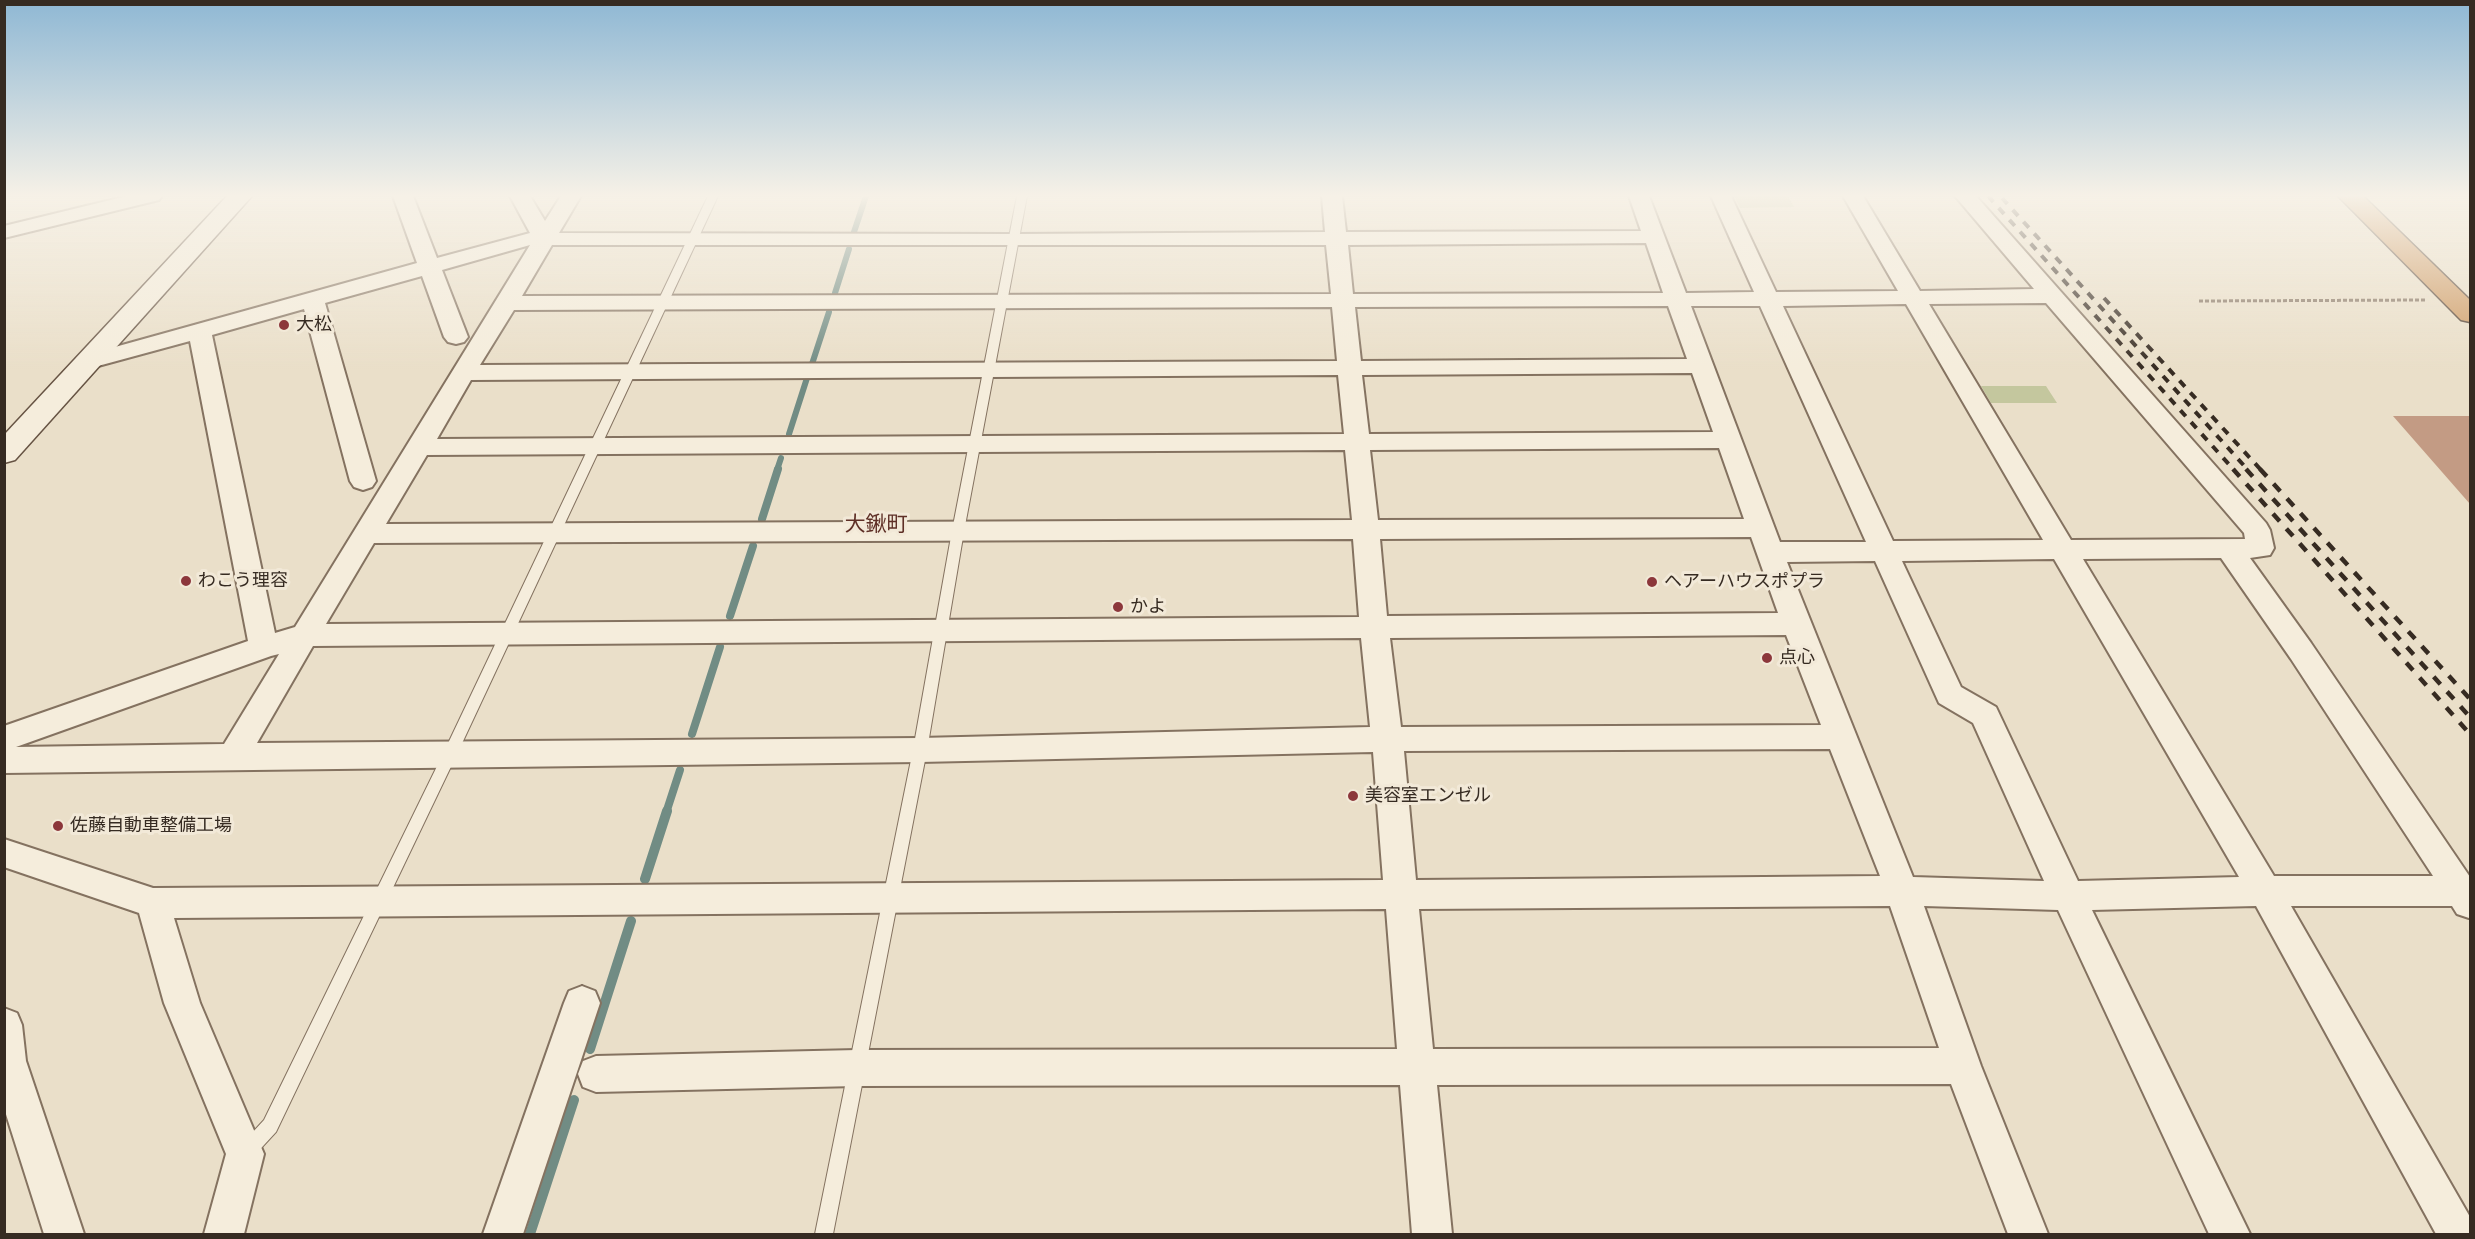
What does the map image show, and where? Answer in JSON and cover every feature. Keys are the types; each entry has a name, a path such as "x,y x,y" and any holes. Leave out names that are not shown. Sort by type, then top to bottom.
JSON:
{"highway":[{"path":"2409,254 2464,307"}],"street":[{"path":"5,453 187,254"},
{"path":"424,254 456,337"},
{"path":"87,363 476,254"},
{"path":"233,756 504,303 536,254"},
{"path":"1338,254 1387,739 1432,1234"},
{"path":"1660,254 1796,624 1902,891 1963,1066 2028,1234"},
{"path":"1747,254 1950,695 1985,715 2068,896 2230,1234"},
{"path":"1886,254 2265,891 2458,1234"},
{"path":"365,534 1366,531 1767,540 1884,551 2260,548 2257,530 2014,254"},
{"path":"504,303 2050,296"},
{"path":"313,300 363,482"},
{"path":"199,330 264,647"},
{"path":"464,373 1701,366"},
{"path":"419,447 1729,440"},
{"path":"2228,548 2301,651 2466,898"},
{"path":"4,739 264,647 305,635 1796,624"},
{"path":"4,760 920,750 1387,739 1842,737"},
{"path":"4,853 153,903 1902,891 2068,896 2265,891 2466,898"},
{"path":"153,903 182,1003 245,1154 224,1234"},
{"path":"503,1234 582,1003"},
{"path":"4,1025 8,1061 64,1234"},
{"path":"596,1074 857,1068 1963,1066"}],"lane":[{"path":"245,1154 270,1126 450,754 685,254"},
{"path":"824,1234 920,750 957,531 1011,254"},
{"path":"558,1075 596,1074"}],"path":[{"path":"2199,301 2464,307"}],"green space":[{"path":"1981,386 2046,386 2057,403 1991,403"}],"building":[{"path":"2393,416 2470,416 2470,504"}],"waterway":[{"path":"835,293 847,254"},
{"path":"812,364 829,312"},
{"path":"789,434 807,378"},
{"path":"777,470 781,458"},
{"path":"762,519 778,469"},
{"path":"730,616 753,546"},
{"path":"692,734 720,647"},
{"path":"666,813 680,770"},
{"path":"645,879 667,811"},
{"path":"590,1049 631,921"},
{"path":"530,1234 574,1100"}],"railway":[{"path":"2040,254 2234,470"},
{"path":"2052,254 2248,470"},
{"path":"2104,298 2261,470"},
{"path":"2233,469 2470,734"},
{"path":"2246,469 2470,717"},
{"path":"2260,469 2470,699"}],"place":[{"name":"大松","path":"284,325"},
{"name":"わこう理容","path":"186,581"},
{"name":"ヘアーハウスポプラ","path":"1652,582"},
{"name":"かよ","path":"1118,607"},
{"name":"点心","path":"1767,658"},
{"name":"美容室エンゼル","path":"1353,796"},
{"name":"佐藤自動車整備工場","path":"58,826"}],"district":[{"name":"大鍬町","path":"876,525"}]}
